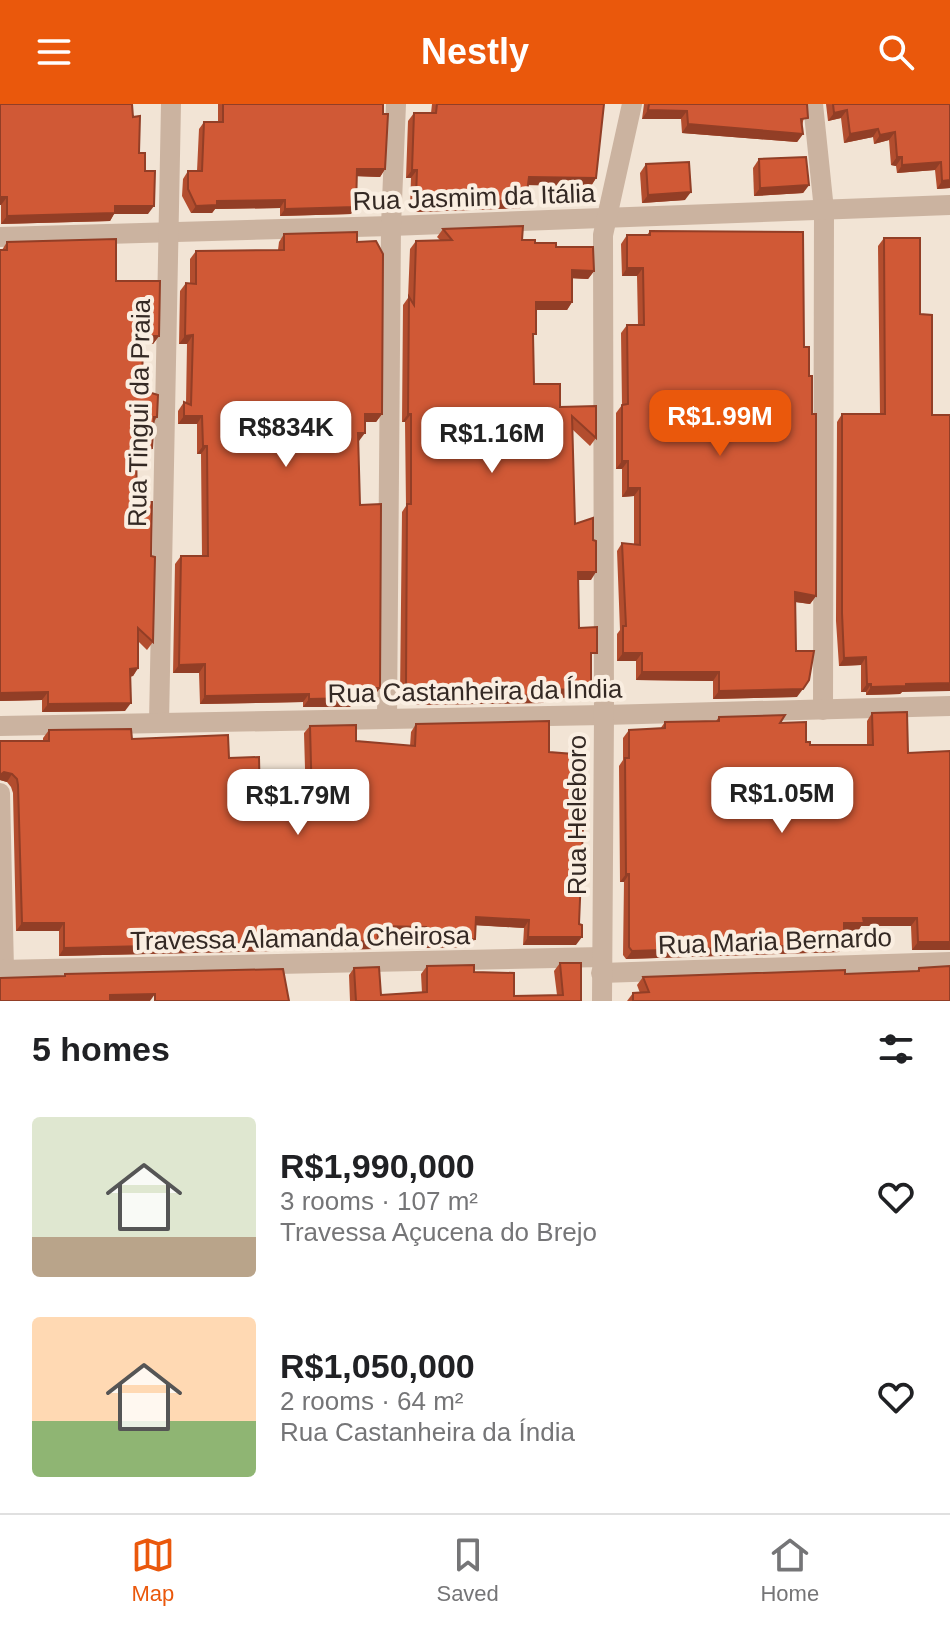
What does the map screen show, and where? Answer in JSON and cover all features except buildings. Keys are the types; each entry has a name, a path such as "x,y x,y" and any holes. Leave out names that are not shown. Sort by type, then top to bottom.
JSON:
{"street":[{"name":"Rua Tingui da Praia","path":"159,723 171,104"},
{"path":"387,719 391,226 396,104"},
{"name":"Rua Heleboro","path":"602,1001 603,235 632,104"},
{"path":"813,104 824,210 823,710"},
{"name":"Rua Jasmim da Itália","path":"0,237 950,205"},
{"name":"Rua Castanheira da Índia","path":"0,726 950,706"},
{"path":"0,793 2,970"},
{"name":"Rua Maria Bernardo","path":"601,965 950,962"},
{"name":"Travessa Alamanda Cheirosa","path":"2,970 601,965"}]}
